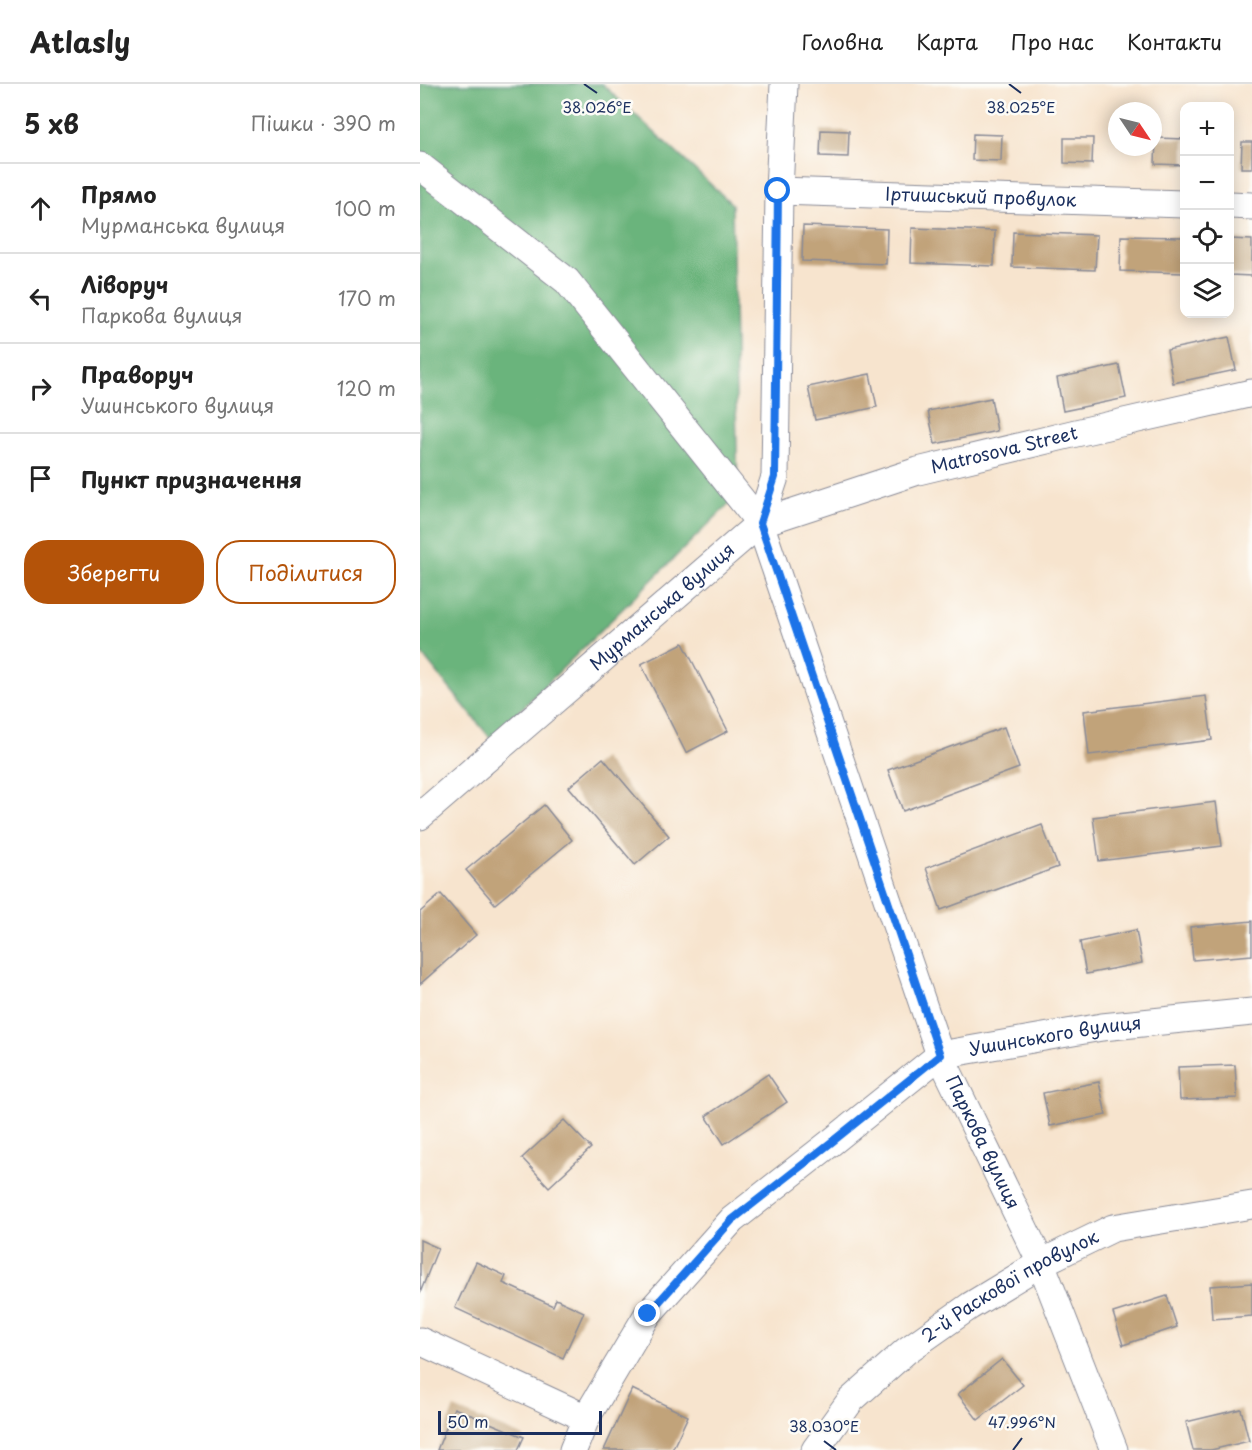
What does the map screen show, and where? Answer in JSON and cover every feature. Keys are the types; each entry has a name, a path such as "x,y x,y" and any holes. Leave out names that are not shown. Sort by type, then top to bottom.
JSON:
{"street":[{"path":"760,523 775,477 778,191 784,84"},
{"name":"Паркова вулиця","path":"420,166 567,281 760,523 940,1055 1041,1263 1114,1450"},
{"name":"Іртишський провулок","path":"778,191 1180,204"},
{"path":"1234,205 1252,206"},
{"name":"Matrosova Street","path":"760,523 918,471 1252,393"},
{"name":"Мурманська вулиця","path":"420,816 760,523"},
{"name":"Ушинського вулиця","path":"573,1450 586,1418 648,1314 732,1220 940,1055 1102,1027 1252,1012"},
{"name":"2-й Раскової провулок","path":"815,1450 851,1400 906,1351 970,1306 1041,1263 1113,1228 1252,1205"},
{"path":"420,1341 586,1418"}],"green space":[{"path":"420,84 602,84 732,204 738,495 491,739 420,652"}],"building":[{"path":"821,130 849,131 848,157 820,156"},
{"path":"973,134 1002,135 1001,161 972,160"},
{"path":"1064,138 1093,138 1092,164 1064,163"},
{"path":"1162,138 1180,139 1180,165 1155,164 1155,156 1162,156"},
{"path":"1242,142 1252,142 1252,168 1241,168"},
{"path":"803,226 887,229 886,264 802,261"},
{"path":"912,228 995,231 994,266 911,263"},
{"path":"1013,232 1097,235 1095,270 1012,267"},
{"path":"1121,236 1180,237 1180,273 1120,271"},
{"path":"1234,239 1252,240 1252,276 1234,275"},
{"path":"1229,337 1236,370 1173,383 1167,350"},
{"path":"1119,365 1126,398 1063,411 1057,378"},
{"path":"870,374 877,407 815,420 808,387"},
{"path":"991,398 997,431 935,444 928,411"},
{"path":"683,643 728,731 686,753 641,664"},
{"path":"1206,696 1212,740 1089,755 1084,711"},
{"path":"1004,727 1019,768 903,811 888,770"},
{"path":"603,758 669,836 635,865 569,787"},
{"path":"1216,802 1222,846 1099,861 1093,817"},
{"path":"544,805 572,840 495,904 466,870"},
{"path":"1042,825 1058,867 941,910 926,868"},
{"path":"441,894 476,935 420,984 420,912"},
{"path":"1252,921 1252,955 1193,960 1190,927"},
{"path":"1136,930 1142,963 1086,974 1080,942"},
{"path":"1235,1065 1237,1098 1180,1100 1178,1067"},
{"path":"768,1074 787,1102 724,1144 706,1116"},
{"path":"1099,1082 1106,1115 1050,1126 1043,1093"},
{"path":"564,1120 591,1148 549,1187 522,1158"},
{"path":"420,1240 438,1248 420,1293"},
{"path":"476,1262 506,1276 503,1283 553,1306 556,1299 584,1312 563,1358 455,1308"},
{"path":"1252,1283 1252,1316 1212,1319 1210,1286"},
{"path":"1167,1296 1177,1327 1123,1345 1113,1313"},
{"path":"1002,1359 1023,1385 978,1420 958,1394"},
{"path":"632,1389 688,1416 672,1450 604,1450"},
{"path":"454,1408 524,1437 518,1450 437,1450"},
{"path":"1241,1409 1249,1441 1211,1450 1193,1450 1186,1422"}],"route":[{"path":"648,1314 732,1220 940,1055 760,523 775,477 778,191"}]}
